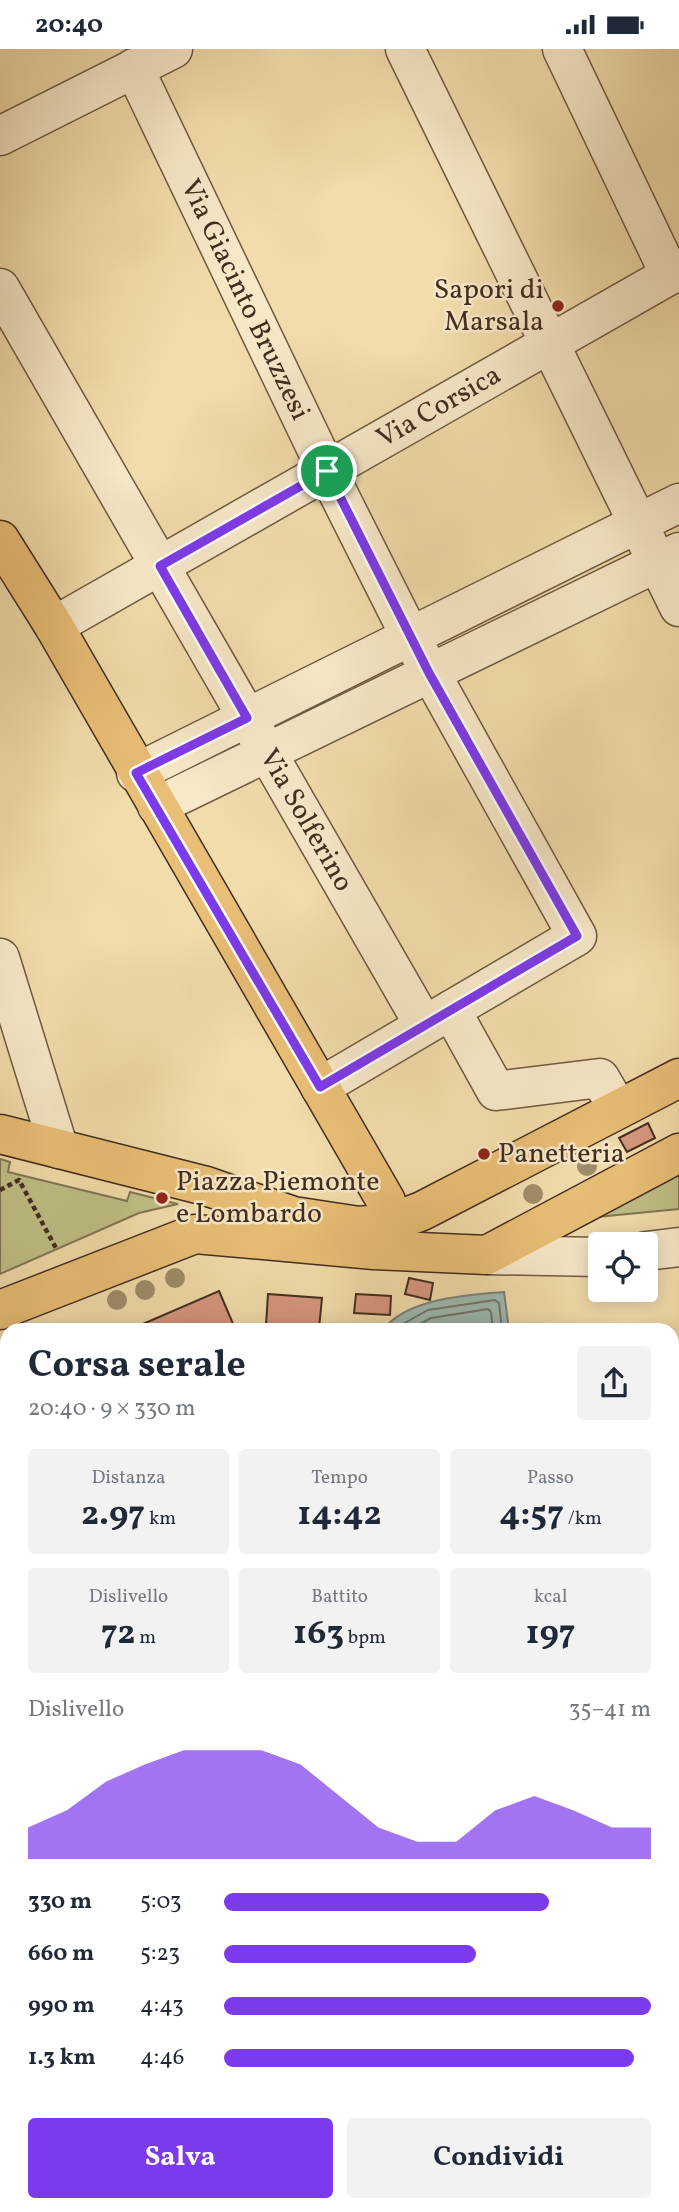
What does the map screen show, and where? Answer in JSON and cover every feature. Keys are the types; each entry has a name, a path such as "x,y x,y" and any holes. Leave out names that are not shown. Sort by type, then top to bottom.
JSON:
{"main road":[{"path":"0,540 54,627 136,773 320,1087 381,1221"},
{"path":"0,1135 206,1186 293,1216 359,1226 422,1211 679,1078"},
{"path":"0,1310 195,1234 381,1221 487,1255 679,1153"}],"street":[{"path":"0,136 173,49"},
{"path":"405,49 636,523 668,557 679,607"},
{"path":"562,49 675,273"},
{"name":"Via Giacinto Bruzzesi","path":"134,68 327,471 410,636 577,936 438,1017"},
{"name":"Via Corsica","path":"54,627 675,273"},
{"name":"Via Solferino","path":"0,288 267,752 438,1017 496,1091 600,1078 618,1109"},
{"path":"136,773 679,503"},
{"path":"157,806 668,557"},
{"path":"0,958 59,1149"},
{"path":"320,1087 438,1017"},
{"path":"658,1250 679,1247"},
{"path":"487,1255 588,1257"}],"path":[{"path":"0,1190 19,1180 74,1281"}],"green space":[{"path":"0,1159 10,1162 8,1172 127,1201 130,1192 178,1204 139,1213 0,1274"},
{"path":"679,1173 679,1209 597,1217"}],"water":[{"path":"504,1292 508,1323 390,1323 407,1311 422,1305 456,1297"}],"building":[{"path":"648,1123 655,1138 627,1152 619,1138"},
{"path":"409,1278 433,1283 430,1300 405,1294"},
{"path":"219,1291 233,1323 145,1323"},
{"path":"268,1294 322,1298 320,1323 266,1323"},
{"path":"356,1294 391,1296 390,1315 354,1313"}],"place":[{"name":"Sapori di Marsala","path":"558,306"},
{"name":"Panetteria","path":"484,1154"},
{"name":"Piazza Piemonte e Lombardo","path":"162,1198"}],"route":[{"path":"327,471 429,673 577,936 320,1087 136,773 247,718 160,566 327,471"}]}
